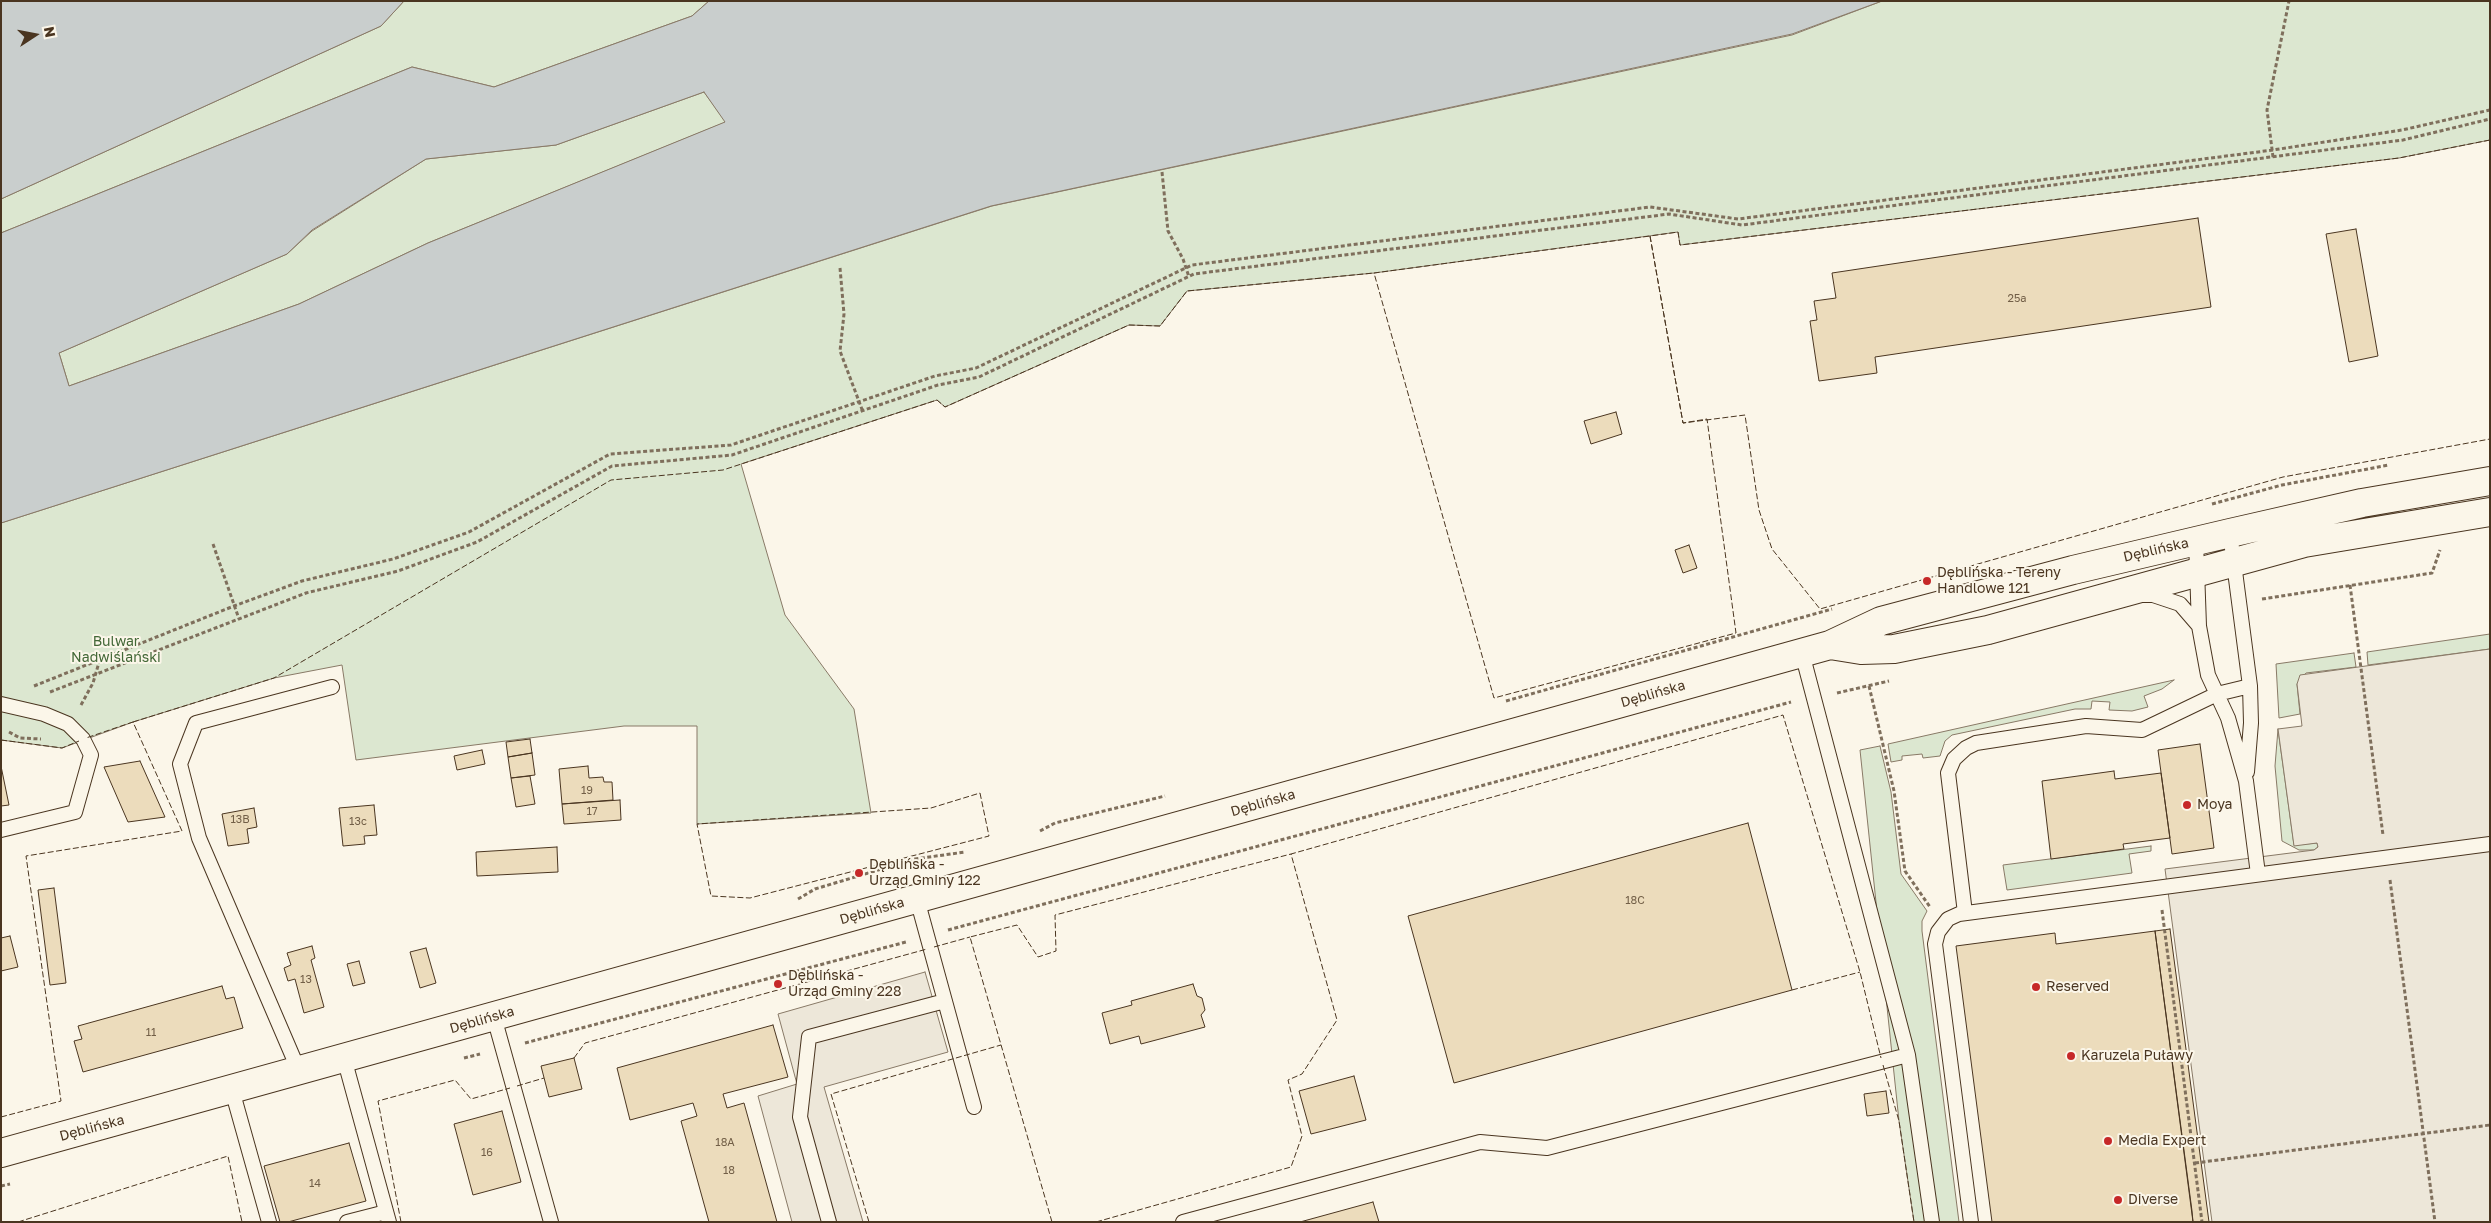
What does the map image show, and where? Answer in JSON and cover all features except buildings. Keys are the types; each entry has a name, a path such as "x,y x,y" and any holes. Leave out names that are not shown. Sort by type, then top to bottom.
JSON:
{"main road":[{"name":"Dęblińska","path":"1,1153 1802,653 1830,645 1880,621 2073,570 2230,533 2362,504 2490,481"},
{"name":"Dęblińska","path":"1830,645 1860,650 1894,649 1988,630 2304,543 2490,512"}],"lane":[{"path":"2230,533 2250,686 2251,722 2246,781"},
{"path":"2196,541 2199,626 2208,675 2228,718 2246,781 2258,874"},
{"path":"2121,594 2153,596 2180,604 2199,626"},
{"path":"1802,653 1908,1055 1932,1222"},
{"path":"1965,913 1948,773 1954,759 1966,748 1976,743 2086,726 2142,730 2217,694 2250,686"},
{"path":"299,1071 199,838 180,764 196,723 332,687"},
{"path":"1,704 44,714 68,724 83,739 91,754 75,812 1,830"},
{"path":"1971,1222 1935,944 1938,932 1948,919 1965,913 2490,844"},
{"path":"917,899 974,1108"},
{"path":"829,1222 800,1117 809,1037 945,1001"},
{"path":"494,1017 551,1222"},
{"path":"1183,1222 1480,1142 1546,1148 1908,1055"},
{"path":"344,1058 387,1217 347,1222"},
{"path":"232,1090 269,1222"}],"path":[{"path":"2273,157 2267,110 2289,1"},
{"path":"34,686 234,606 302,581 393,560 469,532 610,454 730,445 936,376 976,368 1192,265 1650,207 1738,219 2272,150 2402,130 2490,110"},
{"path":"46,693 306,593 398,571 477,542 612,466 732,455 938,385 979,377 1189,277 1669,214 1742,225 2403,140 2490,119"},
{"path":"1162,172 1168,231 1189,277"},
{"path":"840,268 844,314 840,351 861,402 863,412"},
{"path":"213,544 238,619"},
{"path":"2240,606 2269,597 2432,573"},
{"path":"2350,585 2435,1222"},
{"path":"1500,703 1756,630"},
{"path":"96,673 100,659"},
{"path":"459,1060 927,936 1779,705 1895,680"},
{"path":"1869,686 1894,791 1905,871 1942,925"},
{"path":"1033,835 1055,823 1171,794"},
{"path":"2159,887 2202,1222"},
{"path":"2195,1164 2490,1125"},
{"path":"1,1186 11,1184"}],"green space":[{"path":"404,1 709,1 692,16 494,87 412,67 1,233 1,199 381,26"},
{"name":"Bulwar Nadwiślański","path":"1882,1 2490,1 2490,140 2399,158 1680,245 1678,232 1374,273 1187,291 1160,326 1129,325 945,407 937,400 741,464 785,615 854,709 871,813 697,824 697,726 624,726 356,760 342,665 274,678 133,722 62,748 1,740 1,523 992,206 1792,35"},
{"path":"704,92 726,122 428,243 299,304 69,386 59,353 287,254 312,231 426,159 556,145"},
{"path":"2490,634 2490,649 2368,665 2367,652"},
{"path":"2354,653 2356,667 2306,673 2297,684 2300,714 2279,718 2276,664"},
{"path":"2174,680 2162,689 2144,696 2148,707 2132,711 2109,710 2110,702 2092,701 2091,709 2075,709 1952,735 1945,741 1940,756 1923,758 1922,754 1902,756 1902,760 1891,762 1888,744"},
{"path":"2278,729 2294,845 2317,843 2318,847 2314,850 2299,850 2282,841 2275,766"},
{"path":"1880,746 1891,792 1901,874 1927,911 1922,921 1922,931 1959,1222 1914,1222 1899,1121 1860,750"},
{"path":"2151,846 2151,851 2129,854 2132,873 2007,890 2003,865"}],"shaded area":[{"path":"1,1 404,1 381,26 1,199"},
{"path":"709,1 1882,1 1792,34 991,206 1,523 1,233 412,67 494,87 692,16","holes":["704,92 725,122 428,243 299,304 69,386 59,353 287,254 312,230 426,159 556,145"]},
{"path":"2490,649 2490,1222 2212,1222 2165,869 2314,850 2318,847 2317,843 2294,846 2278,729 2302,726 2297,684 2300,675"},
{"path":"925,972 948,1052 824,1087 863,1222 792,1222 758,1096 797,1084 778,1014"}],"fence":[{"path":"2490,140 2399,158 1680,245 1678,232 1650,236 1683,423 1745,415 1759,510 1772,549 1820,609 2283,477 2490,439"},
{"path":"1650,236 1683,423 1707,419 1736,633 1494,698 1374,273 1650,236"},
{"path":"133,722 274,678 611,480 723,470 937,400 945,407 1129,325 1160,326 1187,291 1374,273"},
{"path":"1096,1222 1291,1167 1302,1136 1288,1080 1302,1074 1337,1020 1291,854 1783,715 1860,972 1881,1058"},
{"path":"1,1117 61,1101 26,856 182,831 133,722 86,738"},
{"path":"1,740 62,748 79,741"},
{"path":"980,793 989,836 750,898 711,896 697,824 931,808 980,793"},
{"path":"1052,1222 970,937 1017,925 1038,957 1056,951 1055,915 1291,854"},
{"path":"934,947 970,937"},
{"path":"574,1058 585,1043 927,949"},
{"path":"1792,990 1860,972"},
{"path":"869,1222 831,1094 1001,1045"},
{"path":"1883,1065 1899,1121 1914,1222"},
{"path":"517,1086 544,1078"},
{"path":"401,1222 378,1101 455,1080 471,1099 510,1088"},
{"path":"18,1222 228,1156 242,1222"}],"place":[{"name":"Dęblińska - Tereny Handlowe 121","path":"1927,581"},
{"name":"Moya","path":"2187,805"},
{"name":"Dęblińska - Urząd Gminy 122","path":"859,873"},
{"name":"Dęblińska - Urząd Gminy 228","path":"778,984"},
{"name":"Reserved","path":"2036,987"},
{"name":"Karuzela Puławy","path":"2071,1056"},
{"name":"Media Expert","path":"2108,1141"},
{"name":"Diverse","path":"2118,1200"}]}
